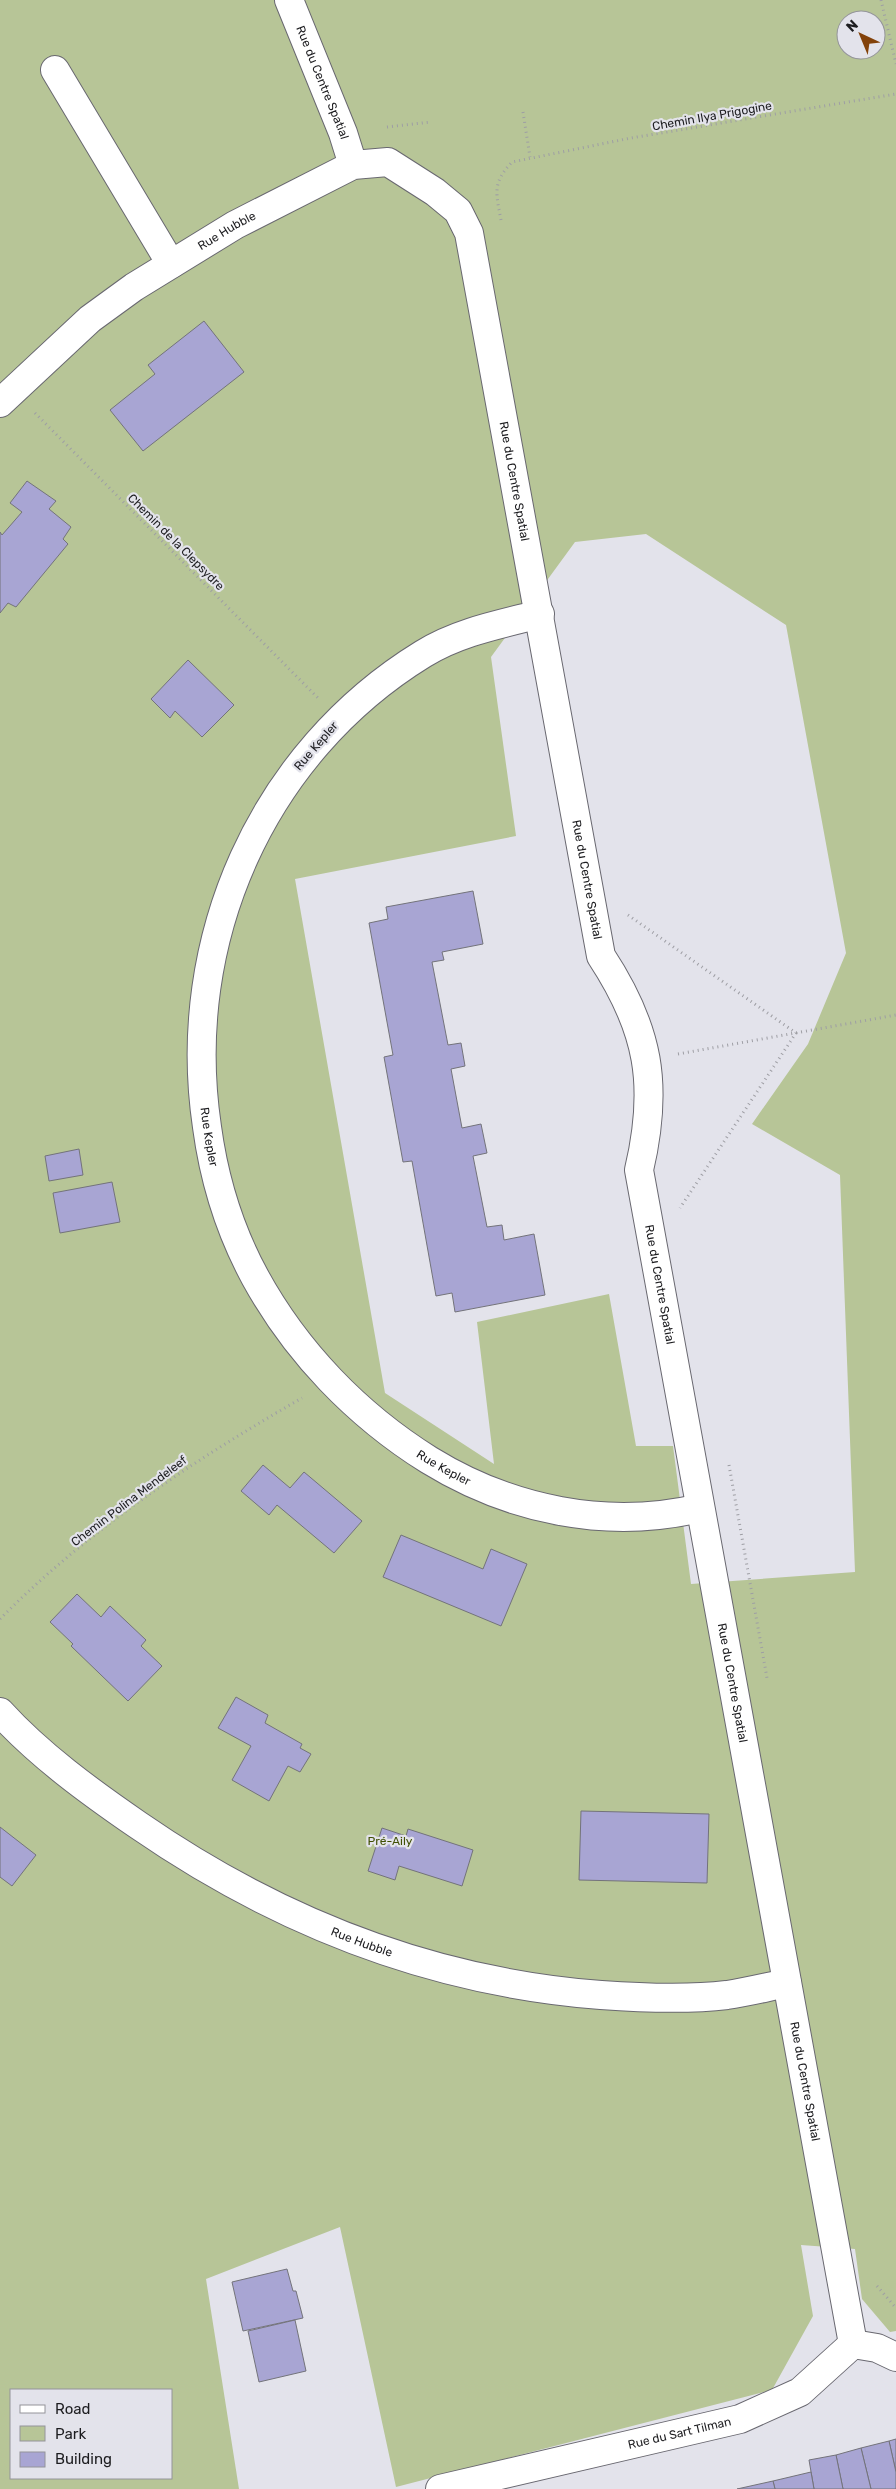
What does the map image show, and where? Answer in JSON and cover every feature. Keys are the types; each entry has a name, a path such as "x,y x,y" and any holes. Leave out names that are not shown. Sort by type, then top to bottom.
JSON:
{"street":[{"name":"Rue du Centre Spatial","path":"290,0 353,165"},
{"path":"55,70 171,264"},
{"name":"Rue Hubble","path":"6,397 90,319 171,264 235,225 353,165 388,162 435,192 458,211 469,233"},
{"name":"Rue du Centre Spatial","path":"469,233 601,956 623,989 638,1024 646,1059 650,1103 648,1134 639,1170 853,2344"},
{"name":"Rue Kepler","path":"540,614 464,634 425,652 379,685 339,719 308,753 284,785 261,822 236,872 210,960 200,1043 201,1091 209,1145 219,1189 236,1236 254,1276 281,1319 331,1382 398,1440 446,1470 489,1490 544,1508 604,1518 651,1517 700,1508"},
{"name":"Rue Hubble","path":"0,1712 54,1762 116,1810 175,1850 252,1895 334,1933 415,1962 486,1979 559,1991 647,1998 727,1995 787,1983"},
{"path":"853,2344 877,2348 896,2357"},
{"name":"Rue du Sart Tilman","path":"440,2489 740,2419 800,2392 853,2344"}],"path":[{"path":"881,0 896,64"},
{"name":"Chemin Ilya Prigogine","path":"523,112 530,156 896,94"},
{"name":"Chemin de la Clepsydre","path":"6,397 339,719"},
{"path":"627,914 796,1033"},
{"path":"646,1059 896,1015"},
{"path":"682,1217 680,1208 796,1033"},
{"name":"Chemin Polina Mendeleef","path":"0,1619 67,1558 179,1472 331,1382"}],"green space":[{"name":"Pré-Aily","path":"0,0 896,0 896,2331 890,2332 862,2299 855,2249 801,2245 813,2316 772,2390 396,2487 340,2227 206,2279 239,2489 0,2489","holes":["646,534 786,625 846,953 808,1044 752,1124 840,1175 855,1572 691,1584 673,1446 636,1446 609,1294 477,1322 494,1464 385,1393 295,879 516,836 491,657 575,542"]}],"building":[{"path":"204,321 244,372 143,451 110,410 155,374 148,365"},
{"path":"27,481 56,501 49,509 71,527 63,539 68,544 16,607 8,603 0,613 0,532 2,535 22,512 10,503"},
{"path":"188,660 234,705 202,737 175,711 170,718 151,699"},
{"path":"473,891 483,944 442,952 444,960 432,962 448,1045 461,1043 465,1066 451,1069 462,1128 481,1124 487,1153 473,1156 487,1227 502,1225 504,1240 534,1234 545,1295 455,1312 452,1293 436,1296 412,1161 403,1162 384,1057 393,1055 369,923 388,919 386,907"},
{"path":"79,1149 83,1175 49,1181 45,1156"},
{"path":"112,1182 120,1222 60,1233 53,1193"},
{"path":"263,1465 290,1488 304,1472 362,1521 334,1553 277,1505 269,1515 241,1491"},
{"path":"401,1535 483,1569 491,1549 527,1564 501,1626 383,1577"},
{"path":"77,1594 101,1617 110,1606 146,1640 141,1646 162,1666 128,1701 71,1646 73,1644 50,1622"},
{"path":"236,1697 268,1715 265,1723 302,1744 300,1748 311,1754 300,1772 288,1766 269,1801 232,1780 251,1746 218,1728"},
{"path":"581,1811 709,1814 707,1883 579,1880"},
{"path":"0,1827 36,1855 12,1886 0,1877"},
{"path":"382,1828 406,1836 408,1829 473,1850 462,1886 399,1866 395,1880 368,1871"},
{"path":"287,2269 293,2291 296,2291 303,2318 243,2331 232,2282"},
{"path":"295,2320 306,2371 259,2382 248,2331"},
{"path":"896,2439 896,2472 889,2441"},
{"path":"889,2441 896,2472 896,2489 871,2489 861,2448"},
{"path":"861,2448 871,2489 843,2489 836,2455"},
{"path":"836,2455 843,2489 814,2489 809,2460"},
{"path":"811,2472 814,2489 775,2489 773,2481"},
{"path":"773,2481 775,2489 737,2489"}]}
